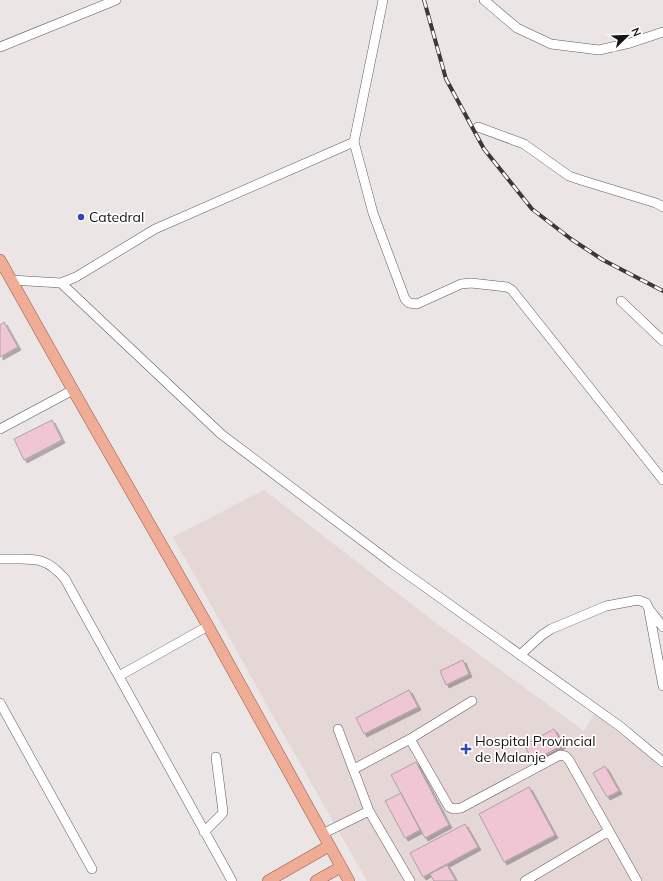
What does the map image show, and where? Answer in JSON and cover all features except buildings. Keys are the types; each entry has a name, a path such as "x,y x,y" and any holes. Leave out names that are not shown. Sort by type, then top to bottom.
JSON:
{"main road":[{"path":"0,260 208,626 349,881"},
{"path":"268,881 329,846"},
{"path":"316,881 341,868"}],"street":[{"path":"0,47 116,0"},
{"path":"383,0 354,142 373,213 406,299 409,303 417,304 461,284 471,283 506,287 512,290 663,480"},
{"path":"484,0 517,28 551,44 599,50 630,43 663,32"},
{"path":"478,127 524,144 569,176 656,203 663,207"},
{"path":"11,280 61,283 76,277 155,229 354,142"},
{"path":"61,283 221,434 392,564 621,727 663,762"},
{"path":"621,301 663,341"},
{"path":"0,429 73,390"},
{"path":"0,559 28,558 46,562 59,572 65,579 232,881"},
{"path":"520,655 551,629 606,606 638,600 646,603 663,627"},
{"path":"649,609 663,686"},
{"path":"119,676 208,626"},
{"path":"354,769 410,739 472,701"},
{"path":"0,703 92,869"},
{"path":"338,729 369,811 410,881"},
{"path":"410,739 449,807 454,810 461,808 560,754 565,756 569,760 637,881"},
{"path":"204,832 223,812 216,756"},
{"path":"322,834 369,811"},
{"path":"525,881 609,831"}],"shaded area":[{"name":"Hospital Provincial de Malanje","path":"264,490 432,620 584,731 595,713 663,767 663,881 367,881 173,537"}],"railway":[{"path":"424,0 446,79 484,149 532,209 571,239 603,260 663,291"}],"place":[{"name":"Catedral","path":"81,217"},
{"name":"Hospital Provincial de Malanje","path":"466,749"}]}
